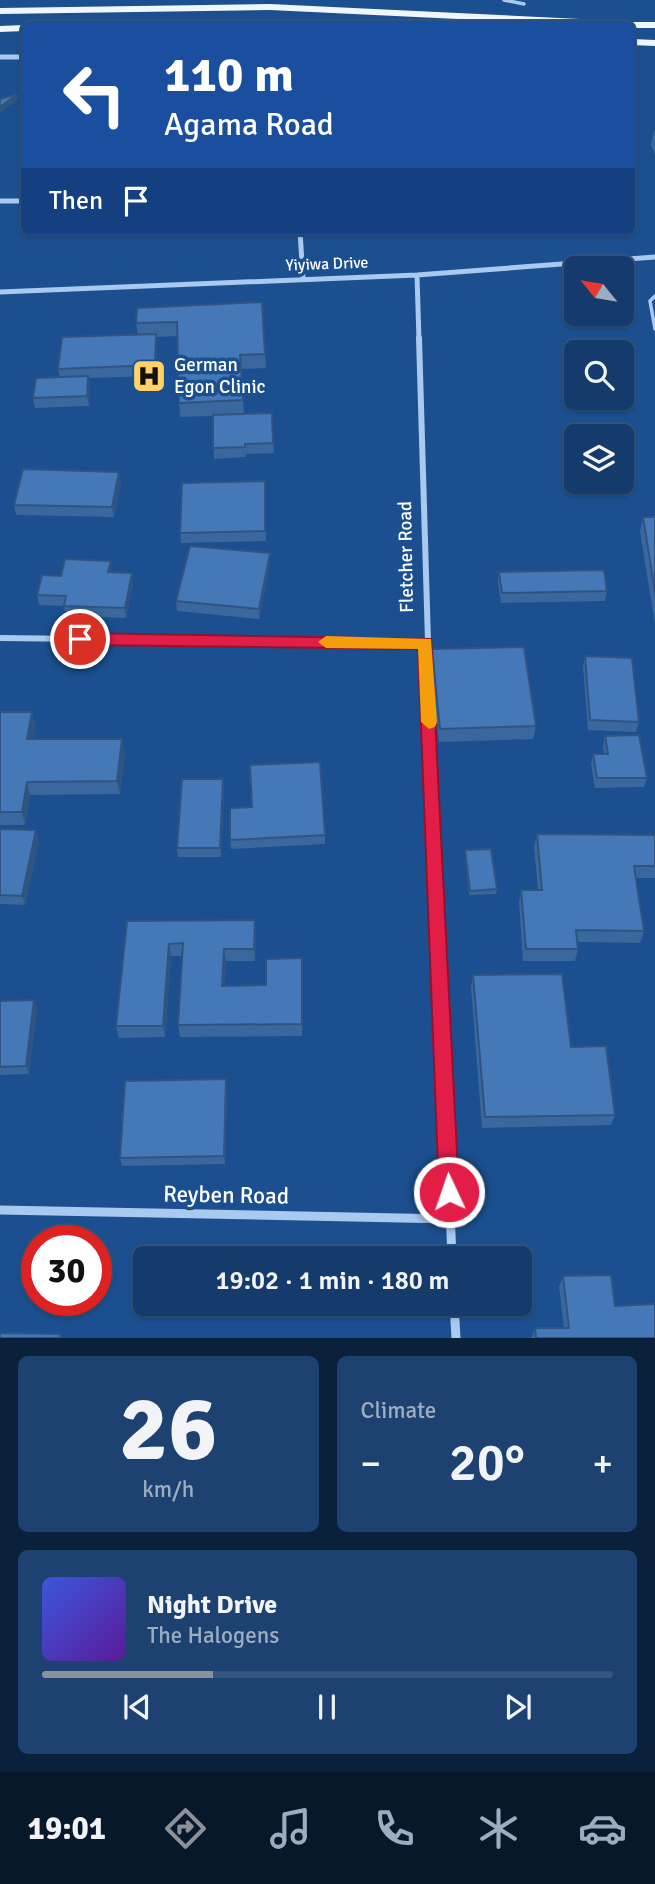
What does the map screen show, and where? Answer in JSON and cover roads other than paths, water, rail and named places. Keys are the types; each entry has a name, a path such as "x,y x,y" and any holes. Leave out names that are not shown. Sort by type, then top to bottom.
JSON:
{"main road":[{"path":"0,11 270,7 559,21"},
{"path":"635,25 655,26"},
{"path":"0,29 21,28"},
{"path":"635,42 655,43"}],"street":[{"path":"0,57 21,57"},
{"path":"0,201 21,201"},
{"path":"300,235 303,279"},
{"name":"Yiyiwa Drive","path":"0,292 417,275 655,257"},
{"name":"Fletcher Road","path":"417,275 426,643 451,1246"},
{"path":"0,638 426,643"},
{"name":"Reyben Road","path":"0,1210 450,1219"},
{"path":"455,1316 456,1338"}],"lane":[{"path":"504,0 524,4"},
{"path":"655,296 650,300 650,308 655,329"}],"place":[{"name":"German Egon Clinic","path":"149,376"}]}
